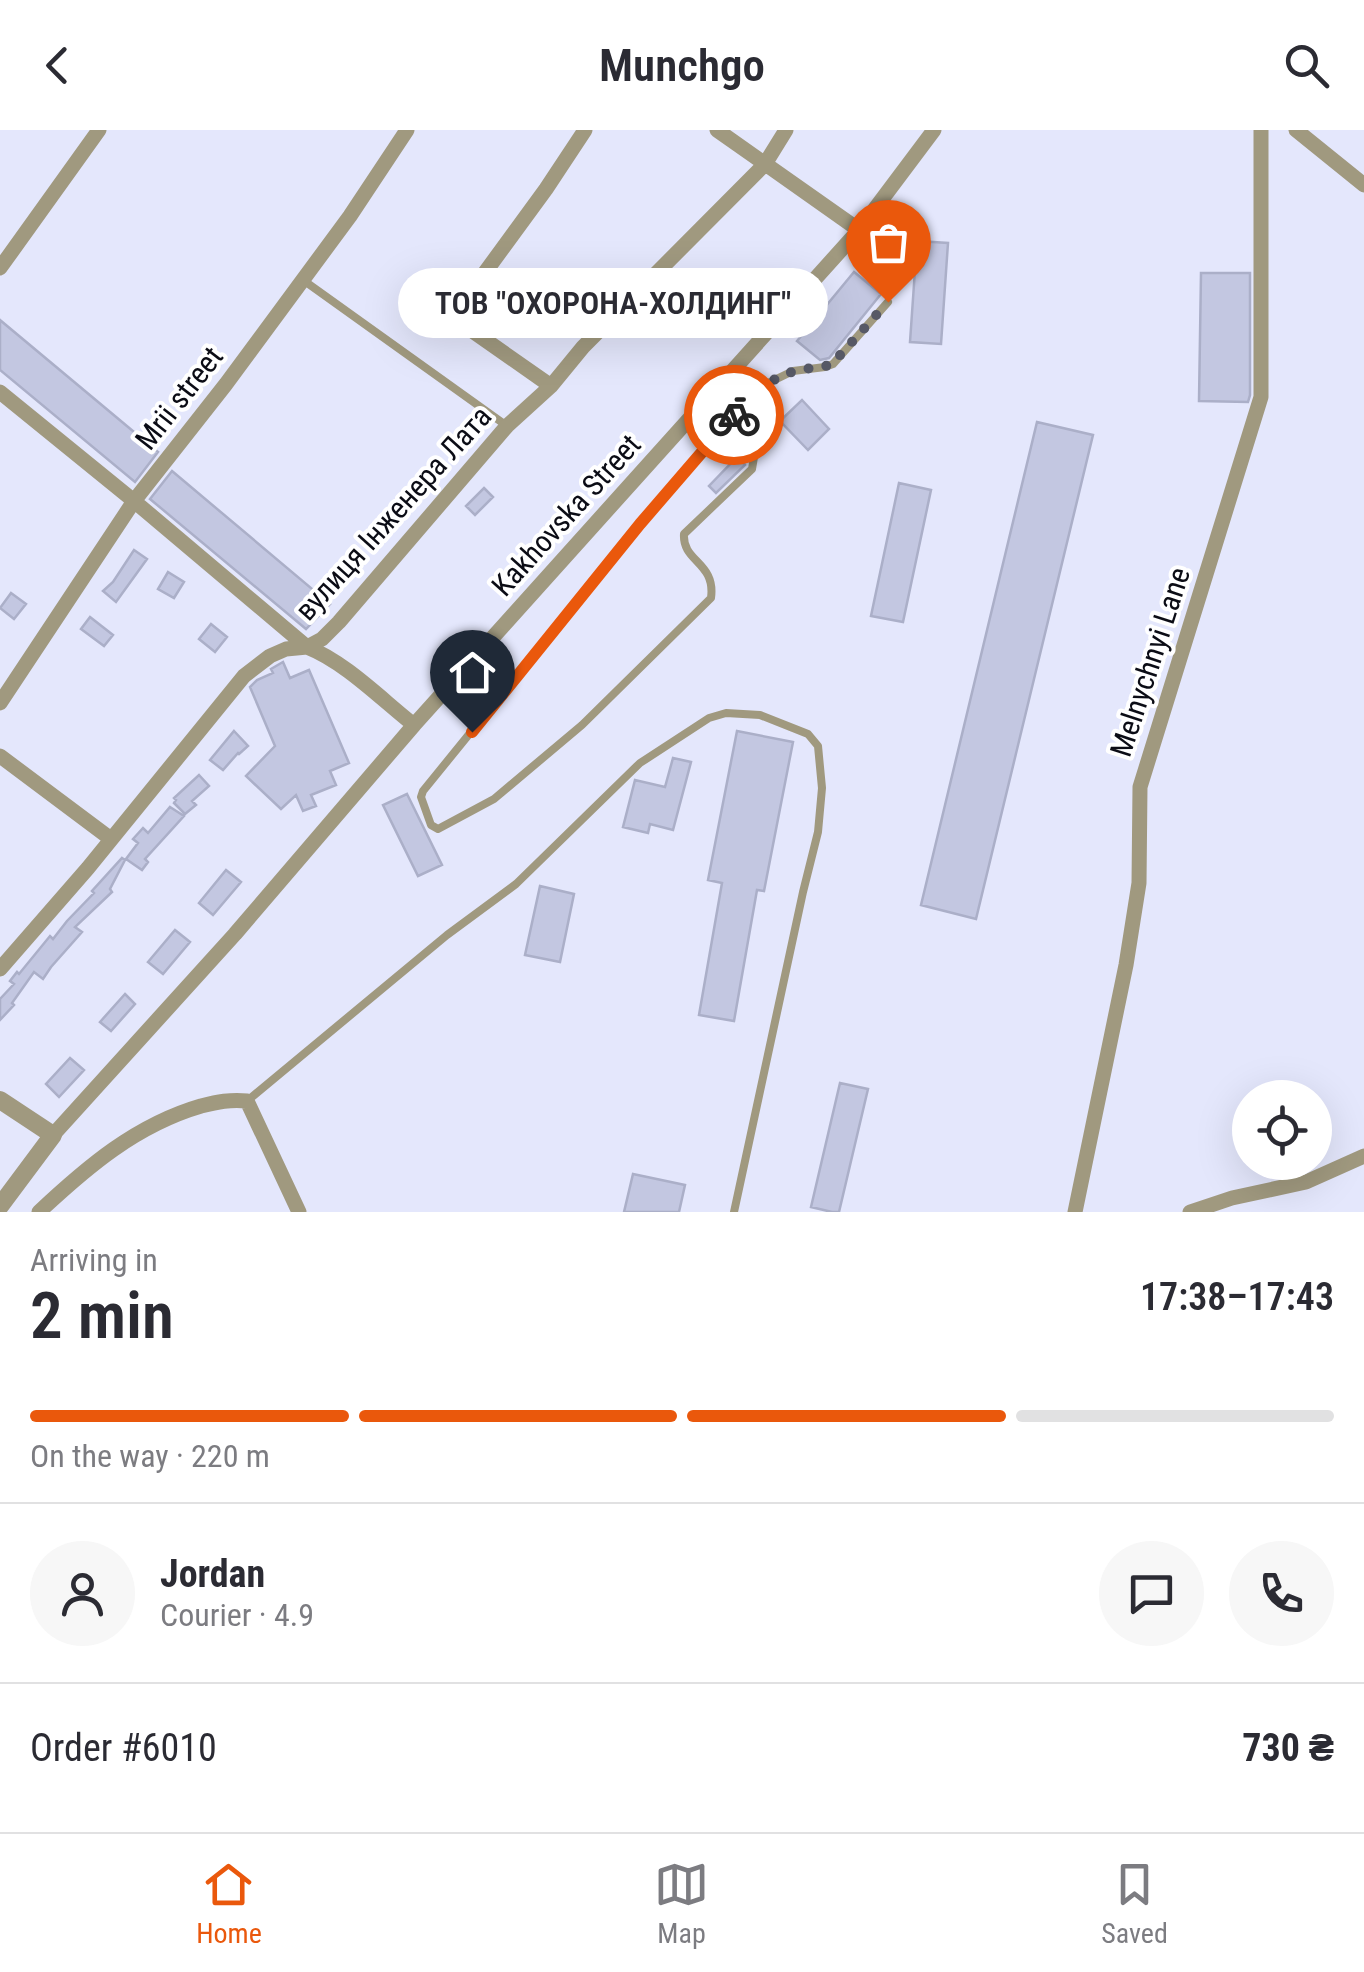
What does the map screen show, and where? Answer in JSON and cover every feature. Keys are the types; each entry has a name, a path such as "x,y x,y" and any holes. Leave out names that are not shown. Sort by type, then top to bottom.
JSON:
{"street":[{"path":"0,268 99,130"},
{"name":"Mrii street","path":"0,703 134,501 303,280 407,130"},
{"path":"551,386 464,325 457,315 585,130"},
{"path":"717,130 859,230"},
{"name":"вулиця Інженера Лата","path":"0,969 112,840 244,676 270,656 322,639 339,622 508,426 765,164 786,130"},
{"name":"Kakhovska Street","path":"0,1206 53,1136 235,934 414,725 859,230 934,130"},
{"name":"Melnychnyi Lane","path":"1075,1212 1140,884 1140,787 1260,397 1260,130"},
{"path":"1296,130 1364,185"},
{"path":"0,392 306,647 337,663 414,725"},
{"path":"0,756 112,840"},
{"path":"39,1212 118,1144 176,1114 234,1099 247,1102 299,1212"},
{"path":"0,1100 53,1136"},
{"path":"1190,1212 1246,1194 1306,1182 1364,1156"}],"lane":[{"path":"303,280 508,426"},
{"path":"725,426 755,462 684,534 685,547 712,583 711,598 582,725 494,799 434,828 421,796 423,791 640,524 725,426 758,388 793,371 832,364 888,302"},
{"path":"735,368 758,388"},
{"path":"247,1102 447,935 516,884 640,763 709,718 726,713 760,715 808,734 818,746 822,788 818,832 734,1212"}],"building":[{"path":"917,241 948,243 941,344 910,342"},
{"path":"854,272 881,294 829,358 820,360 797,341"},
{"path":"1201,273 1250,273 1248,402 1199,401"},
{"path":"0,320 158,452 135,482 0,370"},
{"path":"802,400 829,429 808,450 780,421"},
{"path":"1037,422 1093,435 976,919 921,905"},
{"path":"738,456 745,465 716,493 709,486"},
{"path":"172,471 330,604 306,629 150,499"},
{"path":"899,483 931,490 903,622 871,616"},
{"path":"484,488 493,497 475,515 466,506"},
{"path":"134,550 147,559 116,602 103,591"},
{"path":"168,572 184,582 174,598 158,589"},
{"path":"11,593 26,604 14,619 0,608"},
{"path":"90,617 113,635 104,646 81,629"},
{"path":"211,624 227,637 215,652 199,639"},
{"path":"283,662 290,678 309,670 349,763 330,771 336,785 311,795 316,806 303,811 296,795 281,809 246,776 275,746 250,687"},
{"path":"234,731 248,746 223,770 210,760"},
{"path":"737,731 793,742 764,891 757,890 734,1021 699,1015 722,883 708,880"},
{"path":"673,758 691,762 673,830 650,824 648,833 623,827 635,780 665,787"},
{"path":"199,775 209,786 192,801 196,805 185,814 174,798"},
{"path":"407,794 442,865 418,876 383,805"},
{"path":"170,807 184,816 145,859 148,862 142,870 126,859 138,843 133,839 143,828 148,833"},
{"path":"122,858 125,860 112,892 75,927 82,932 43,979 34,972 0,1020 0,999 14,984 10,981 50,936 53,939"},
{"path":"226,870 241,882 213,915 199,903"},
{"path":"540,886 574,894 560,962 525,955"},
{"path":"175,930 190,942 163,974 148,962"},
{"path":"125,994 135,1004 111,1031 100,1022"},
{"path":"70,1058 84,1070 59,1097 46,1084"},
{"path":"840,1083 868,1089 839,1212 832,1212 811,1207"},
{"path":"633,1174 685,1185 679,1212 624,1212"}],"way so far":[{"path":"734,415 758,388 793,371 832,364 888,302"}],"place":[{"name":"ТОВ \"ОХОРОНА-ХОЛДИНГ\"","path":"888,302"}],"route":[{"path":"472,732 640,524 734,415"}]}
